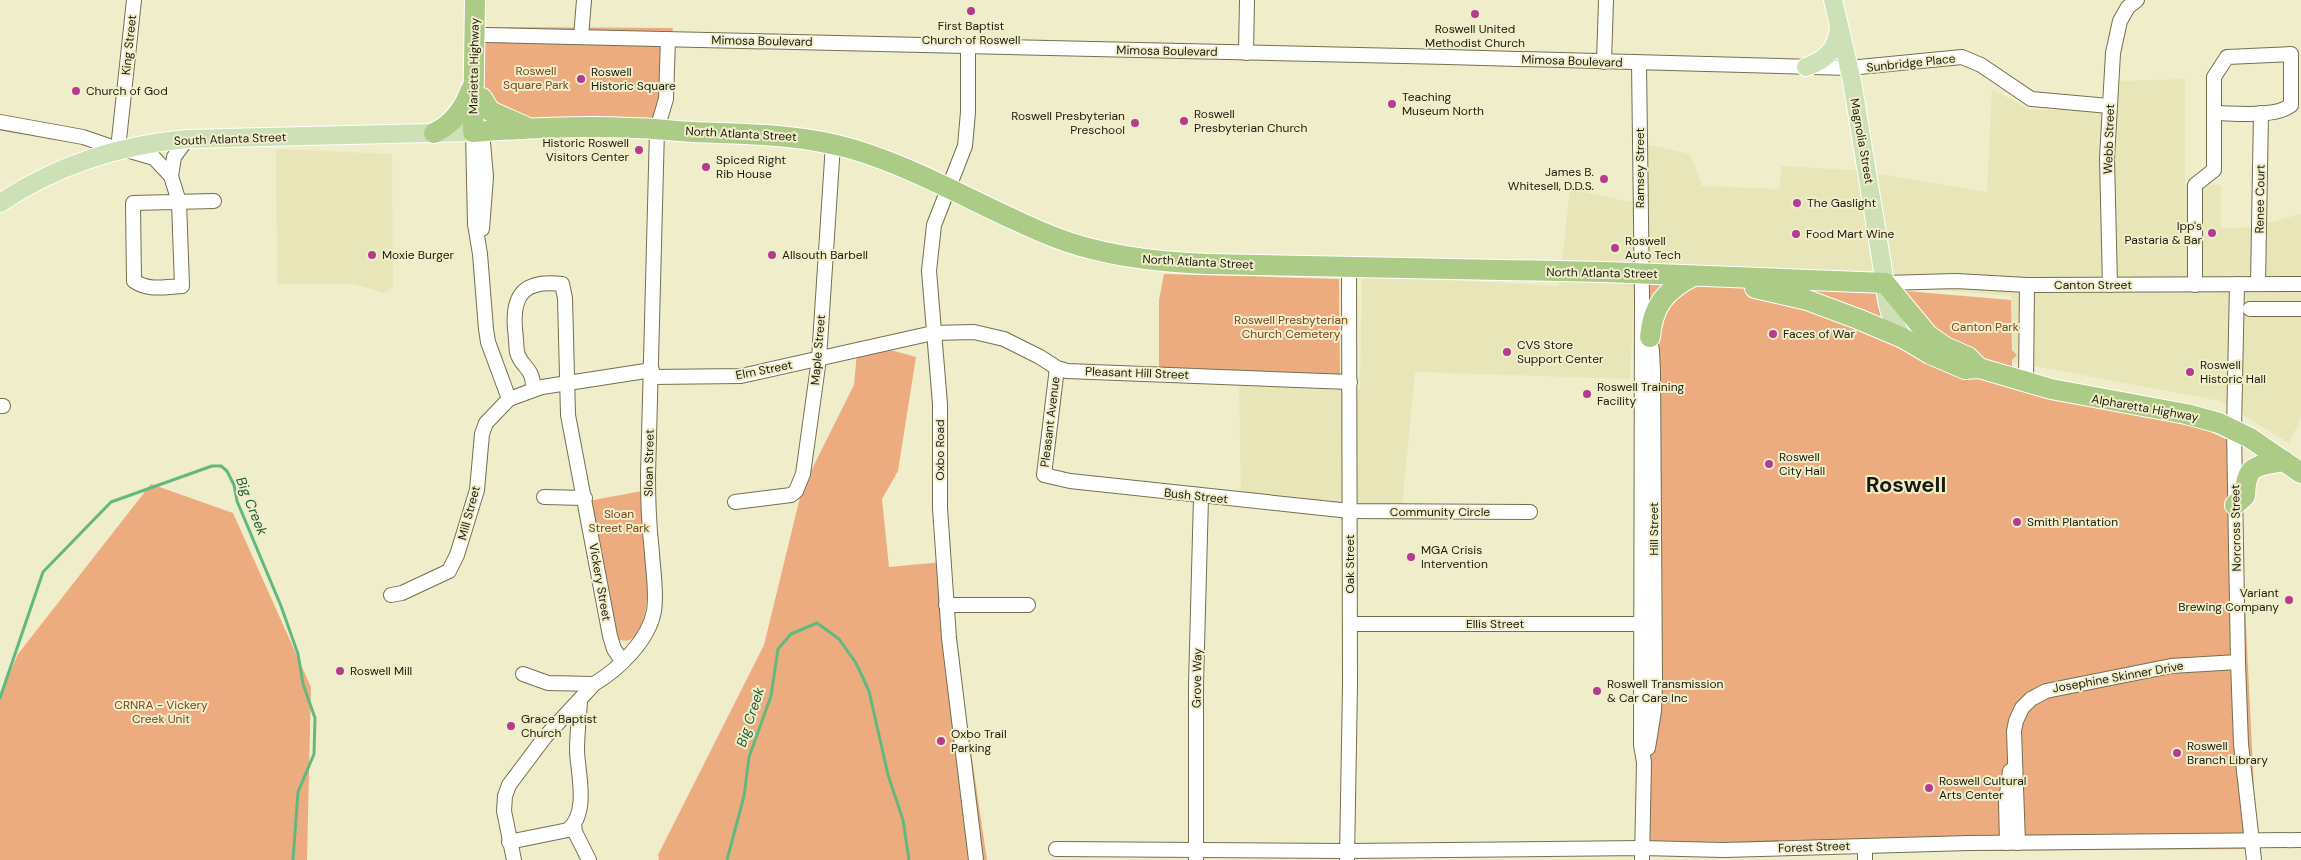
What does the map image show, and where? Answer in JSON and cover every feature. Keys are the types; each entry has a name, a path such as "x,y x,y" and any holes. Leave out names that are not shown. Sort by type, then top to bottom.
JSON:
{"highway":[{"name":"Marietta Highway","path":"475,0 474,73 478,132"},
{"name":"Marietta Highway","path":"478,132 482,98 486,0"},
{"path":"434,133 452,122 465,105 474,73"},
{"path":"482,98 490,111 512,122 533,129"},
{"name":"North Atlanta Street","path":"478,132 608,127 787,136 833,144 895,164 1055,238 1091,249 1128,257 1186,264 1641,274 1885,283"},
{"path":"1650,338 1652,321 1661,300 1670,291 1700,276"},
{"name":"Alpharetta Highway","path":"1700,276 1806,300 1903,338 1922,350 1965,370 1979,368"},
{"name":"Alpharetta Highway","path":"1885,283 1928,335 1945,347 1968,357 1979,368 2026,384 2099,400 2186,414 2234,430 2301,473"},
{"path":"2235,505 2245,496 2245,479 2250,470 2284,461"}],"main road":[{"name":"Magnolia Street","path":"1833,0 1849,68 1885,283"},
{"path":"1806,67 1830,54 1836,44 1839,24"},
{"name":"South Atlanta Street","path":"0,203 57,170 119,149 187,139 478,132"},
{"path":"1885,283 1889,312 1903,338"}],"street":[{"name":"King Street","path":"119,149 134,0"},
{"path":"582,37 584,0"},
{"path":"1246,52 1247,0"},
{"path":"1604,62 1606,0"},
{"name":"Webb Street","path":"2110,285 2107,158 2113,54 2120,21 2128,7 2137,0"},
{"name":"Mimosa Boulevard","path":"485,35 1849,68"},
{"name":"Sloan Street","path":"514,860 504,803 509,785 545,737 594,684 622,661 646,632 654,606 648,512 657,129 666,100 668,39"},
{"name":"Oxbo Road","path":"968,46 968,112 965,146 934,225 930,286 940,404 940,508 946,605 976,860"},
{"path":"2195,285 2195,185 2214,170 2214,113 2214,77 2227,57 2291,54 2296,105 2279,111 2261,113 2214,113"},
{"name":"Sunbridge Place","path":"1849,68 1962,57 1981,65 2031,99 2109,106"},
{"name":"Ramsey Street","path":"1639,62 1641,274"},
{"name":"Renee Court","path":"2258,284 2261,113"},
{"path":"0,122 83,137 154,158 171,176"},
{"path":"478,132 486,177 480,254 488,342 509,399"},
{"path":"187,139 174,156 171,176 179,202 182,286 151,288 142,287 134,281 133,203 179,202 214,202"},
{"name":"Maple Street","path":"735,502 791,495 796,491 806,464 819,359 833,144"},
{"name":"Oak Street","path":"1347,855 1350,624 1349,267"},
{"name":"Hill Street","path":"1641,274 1640,745 1644,762"},
{"name":"Canton Street","path":"1885,283 1956,281 2027,285 2301,284"},
{"name":"Vickery Street","path":"532,390 533,378 518,353 515,322 516,301 520,293 534,284 544,282 562,284 565,298 568,415 610,636 614,649 622,661"},
{"name":"Norcross Street","path":"2237,284 2234,430 2238,662 2242,753 2254,860"},
{"path":"2026,384 2027,285"},
{"name":"Hill Street","path":"1642,296 1654,372 1655,699 1644,762 1642,854"},
{"path":"2250,309 2301,309"},
{"name":"Elm Street","path":"652,374 741,376 934,332"},
{"name":"Pleasant Hill Street","path":"934,332 974,332 1004,338 1057,368 1066,370 1350,382"},
{"name":"Pleasant Avenue","path":"1044,475 1057,368"},
{"name":"Mill Street","path":"391,595 402,593 449,571 457,555 477,490 482,434 486,423 509,399 532,390 568,383 652,374"},
{"name":"Bush Street","path":"1044,475 1060,480 1200,497 1350,512"},
{"path":"544,497 585,498"},
{"name":"Grove Way","path":"1196,855 1196,685 1200,497"},
{"name":"Community Circle","path":"1350,512 1530,512"},
{"path":"946,605 1028,605"},
{"name":"Ellis Street","path":"1350,624 1640,624"},
{"name":"Josephine Skinner Drive","path":"2012,843 2014,731 2019,714 2032,698 2046,690 2171,666 2238,662"},
{"path":"523,674 548,683 594,684"},
{"path":"580,701 578,751 580,794 574,824 575,832 589,860"},
{"path":"510,842 568,830 574,824"},
{"name":"Forest Street","path":"1056,849 1196,855 1642,854 1865,846 2301,840"},
{"path":"1865,846 1865,860"}],"shaded area":[{"path":"2185,79 2185,184 2221,185 2221,228 2254,227 2301,214 2301,418 2289,443 2220,401 2013,362 2011,296 1635,263 1630,379 1415,372 1402,508 1241,496 1239,386 1360,390 1362,276 1559,286 1570,189 1645,205 1645,144 1690,154 1702,186 1780,189 1781,166 1854,170 1987,192 1992,89 2030,110 2113,110 2121,81"},
{"path":"276,149 392,154 393,287 384,293 354,284 277,284"}],"green space":[{"name":"Roswell Square Park","path":"485,27 673,28 657,129 482,131"},
{"name":"Roswell Presbyterian Church Cemetery","path":"1164,274 1339,279 1340,377 1159,369 1159,300"},
{"name":"Canton Park","path":"1642,282 1881,289 2011,300 2012,350 2017,355 2012,360 2012,381 2173,415 2237,444 2257,849 1980,851 1642,842"},
{"path":"858,341 916,357 898,471 882,499 889,567 943,562 987,860 659,860 658,855 764,645 802,489 854,385"},
{"name":"CRNRA - Vickery Creek Unit","path":"151,484 233,513 311,687 307,860 0,860 0,695 18,654"},
{"name":"Sloan Street Park","path":"642,491 646,526 648,580 646,606 641,627 632,639 617,639 588,501"}],"waterway":[{"name":"Big Creek","path":"0,698 43,572 111,502 212,466 221,466 227,471 234,485 237,501 281,606 298,654 303,684 315,718 314,754 298,792 293,860"},
{"name":"Big Creek","path":"727,860 744,796 749,757 771,696 778,649 791,634 817,623 839,639 856,663 869,691 888,775 903,820 909,860"}],"place":[{"name":"First Baptist Church of Roswell","path":"971,11"},
{"name":"Roswell United Methodist Church","path":"1475,14"},
{"name":"Roswell Historic Square","path":"581,79"},
{"name":"Church of God","path":"76,91"},
{"name":"Teaching Museum North","path":"1392,104"},
{"name":"Roswell Presbyterian Church","path":"1184,121"},
{"name":"Roswell Presbyterian Preschool","path":"1135,123"},
{"name":"Historic Roswell Visitors Center","path":"639,150"},
{"name":"Spiced Right Rib House","path":"706,167"},
{"name":"James B. Whitesell, D.D.S.","path":"1604,179"},
{"name":"The Gaslight","path":"1797,203"},
{"name":"Ipp's Pastaria & Bar","path":"2212,233"},
{"name":"Food Mart Wine","path":"1796,234"},
{"name":"Roswell Auto Tech","path":"1615,248"},
{"name":"Moxie Burger","path":"372,255"},
{"name":"Allsouth Barbell","path":"772,255"},
{"name":"Faces of War","path":"1773,334"},
{"name":"CVS Store Support Center","path":"1507,352"},
{"name":"Roswell Historic Hall","path":"2190,372"},
{"name":"Roswell Training Facility","path":"1587,394"},
{"name":"Roswell City Hall","path":"1769,464"},
{"name":"Smith Plantation","path":"2017,522"},
{"name":"MGA Crisis Intervention","path":"1411,557"},
{"name":"Variant Brewing Company","path":"2289,600"},
{"name":"Roswell Mill","path":"340,671"},
{"name":"Roswell Transmission & Car Care Inc","path":"1597,691"},
{"name":"Grace Baptist Church","path":"511,726"},
{"name":"Oxbo Trail Parking","path":"941,741"},
{"name":"Roswell Branch Library","path":"2177,753"},
{"name":"Roswell Cultural Arts Center","path":"1929,788"}],"district":[{"name":"Roswell","path":"1906,484"}]}
